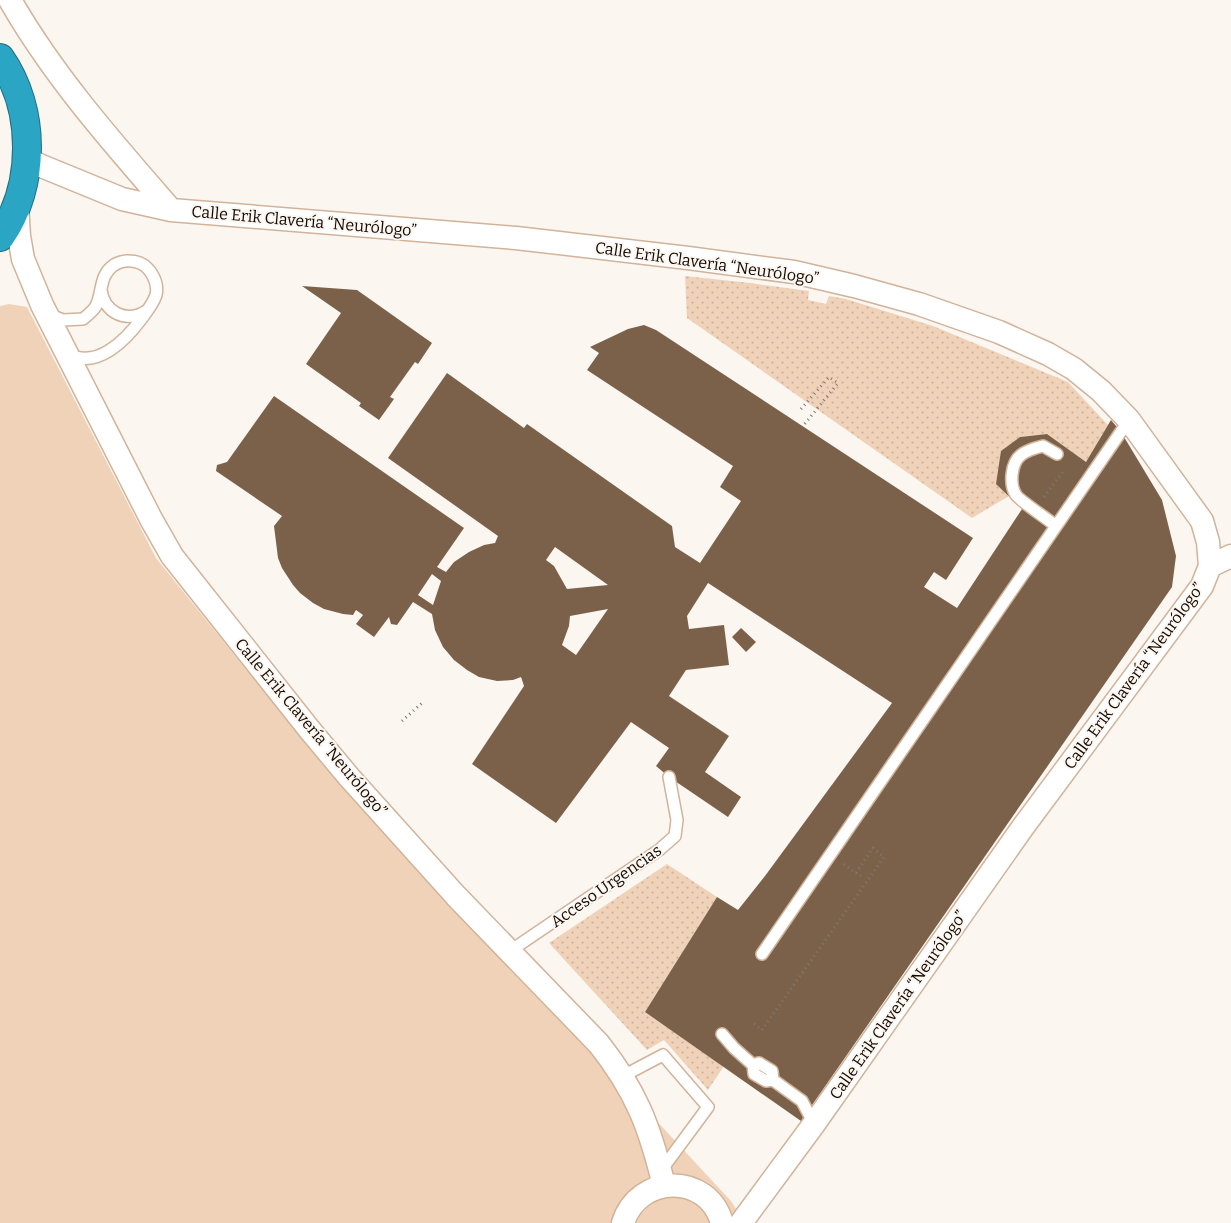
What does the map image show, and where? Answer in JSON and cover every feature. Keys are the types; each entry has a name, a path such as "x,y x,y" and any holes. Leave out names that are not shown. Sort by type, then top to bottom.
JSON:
{"highway":[{"path":"0,58 10,74 23,106 26,158 23,182 17,205 0,237"}],"street":[{"name":"Calle Erik Clavería “Neurólogo”","path":"10,0 31,36 102,131 171,210"},
{"name":"Calle Erik Clavería “Neurólogo”","path":"26,158 104,193 136,203 171,210 516,238 688,258 802,274 919,304 1016,340 1048,354 1074,369 1101,390 1129,420 1202,521 1208,542 1210,566 1202,586 1023,827 814,1124 741,1223"},
{"name":"Calle Erik Clavería “Neurólogo”","path":"17,205 18,236 23,259 45,311 166,546 224,622 349,777 456,896 599,1044 623,1076 644,1118 660,1171"},
{"name":"Calle Erik Clavería “Neurólogo”","path":"0,237 9,243 23,259"},
{"path":"1210,566 1231,556"},
{"path":"623,1223 628,1211 660,1171"},
{"path":"643,1194 660,1171"},
{"path":"660,1171 703,1195 716,1209 722,1223"}],"lane":[{"path":"45,311 53,317 63,320 83,319 94,310 104,276 113,265 127,261 137,262 148,269 155,280 156,292 150,307 134,330 120,342 101,355 89,358 78,358 64,350"},
{"path":"101,290 106,306 120,315 136,316 150,307"},
{"path":"762,954 1129,420"},
{"path":"1056,526 1016,495 1011,478 1019,456 1029,450 1043,446 1058,454"},
{"name":"Acceso Urgencias","path":"510,951 652,855 675,836 677,820 669,777"},
{"path":"722,1034 752,1065 759,1063 772,1072 773,1080 802,1101 814,1124"},
{"path":"623,1076 663,1055 708,1107 660,1171"}],"path":[{"path":"801,409 829,377 838,383 803,426"},
{"path":"402,721 422,703"},
{"path":"754,1024 762,1030 884,856 873,848 856,873"},
{"path":"830,854 862,876"}],"shaded area":[{"path":"685,276 809,291 808,300 826,304 829,296 846,299 933,326 1068,382 1108,425 1086,462 1047,434 1020,437 1001,452 1009,496 972,518 687,318"},
{"path":"9,304 27,307 156,558 278,709 496,948 731,1201 741,1217 742,1223 0,1223 0,306"},
{"path":"667,864 717,897 645,1012 724,1066 708,1090 664,1040 647,1050 549,943"}],"building":[{"path":"302,286 357,290 432,343 418,364 415,362 390,397 394,399 379,420 359,406 361,403 306,364 341,313"},
{"path":"644,325 656,330 973,538 946,580 934,572 924,587 957,608 1022,509 996,484 1001,451 1020,437 1047,434 1086,462 1111,420 1121,432 1162,500 1176,556 1172,587 801,1121 645,1012 717,897 738,910 892,703 708,583 687,616 689,629 724,625 729,665 686,670 669,696 729,736 705,772 741,797 728,817 669,777 656,766 669,748 631,722 556,823 472,764 524,686 521,677 513,680 497,681 479,677 467,670 454,660 443,647 435,630 432,614 413,602 397,625 391,624 389,617 374,637 356,624 363,615 356,610 353,615 343,614 324,609 313,603 293,585 278,558 274,526 282,516 216,471 217,465 227,462 274,396 464,528 437,567 446,572 454,562 469,552 484,545 495,543 498,536 388,458 447,373 524,428 527,424 672,526 675,547 700,563 741,501 720,487 733,466 587,370 599,353 590,347 628,329","holes":["555,547 608,585 567,589 554,566 546,560","432,574 441,581 433,605 418,595","608,609 576,655 562,645 569,626 570,616"]},
{"path":"741,628 756,642 746,652 732,637"}]}
